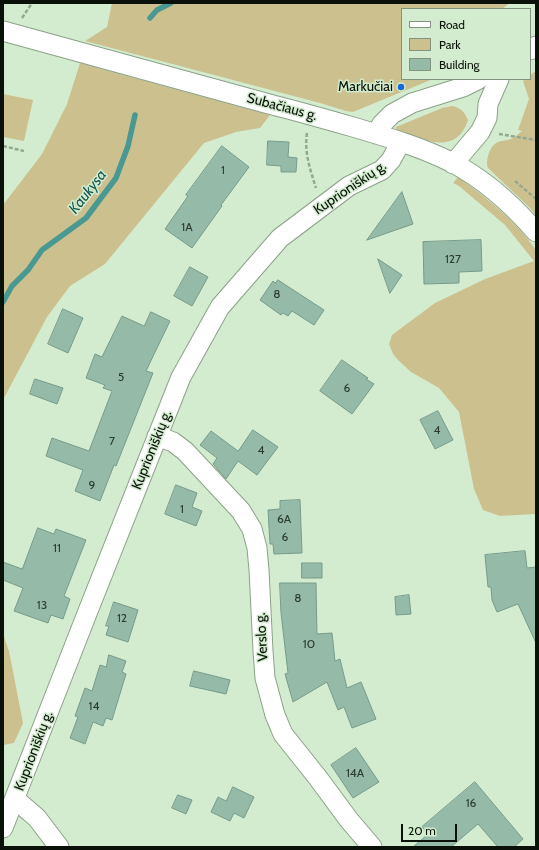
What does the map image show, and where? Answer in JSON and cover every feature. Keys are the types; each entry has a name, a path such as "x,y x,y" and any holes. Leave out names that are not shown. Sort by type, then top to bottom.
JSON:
{"street":[{"name":"Subačiaus g.","path":"3,30 376,134 428,152 453,164 484,182 506,200 536,232"},
{"path":"453,164 480,132 486,118 488,104 499,80"},
{"path":"376,134 382,124 392,114 412,104 471,83 488,104"},
{"name":"Kuprioniškių g.","path":"3,828 181,377 220,308 280,238 349,186 382,170 391,160 401,142"},
{"name":"Verslo g.","path":"158,436 173,442 185,451 241,511 252,529 257,548 259,570 262,651 265,678 275,715 283,734 349,820 372,847"},
{"path":"15,799 37,818 59,847"}],"path":[{"path":"309,115 306,143 308,163 316,188 325,204"},
{"path":"480,132 536,140"},
{"path":"3,146 24,150"}],"green space":[{"path":"112,3 510,3 503,8 401,8 401,80 431,80 353,112 85,41 107,27"},
{"path":"80,63 270,115 260,128 236,132 204,143 105,264 70,286 47,317 3,400 3,205 42,154 67,104"},
{"path":"536,71 536,216 531,209 488,168 487,165 489,153 495,144 500,141 511,139 522,131 518,130 529,99 523,81 531,80 531,74"},
{"path":"3,94 33,100 24,141 3,137"},
{"path":"452,106 462,110 468,120 463,131 456,138 447,142 428,141 397,131 396,129 396,127 442,108"},
{"path":"458,177 500,210 528,239 536,250 536,514 500,516 483,510 474,489 459,412 439,388 411,372 398,360 393,354 389,344 392,335 435,303 485,279 534,261 505,225 459,186 453,183"},
{"path":"3,634 9,651 23,723 14,743 3,745"}],"building":[{"path":"268,141 289,142 288,157 297,158 296,172 281,172 281,166 267,165"},
{"path":"222,146 249,167 192,248 165,229 188,196 186,195"},
{"path":"402,192 413,224 367,240"},
{"path":"481,240 482,271 459,272 459,283 424,284 423,242"},
{"path":"378,259 402,275 390,293"},
{"path":"190,267 208,277 192,306 174,296"},
{"path":"278,280 324,310 314,325 292,311 288,316 283,313 281,315 260,300 273,281 275,283"},
{"path":"63,309 83,318 68,353 48,344"},
{"path":"151,312 170,321 146,371 153,373 116,466 114,465 100,501 75,491 83,470 46,456 52,438 89,451 112,391 103,388 105,385 86,378 95,354 102,357 122,316 144,326"},
{"path":"342,360 374,384 352,414 320,391"},
{"path":"35,379 63,388 57,404 30,394"},
{"path":"438,411 453,440 435,449 420,420"},
{"path":"253,430 278,447 257,475 238,461 226,479 213,464 217,458 200,445 211,431 238,451"},
{"path":"176,485 197,493 192,507 202,511 196,526 165,514"},
{"path":"300,500 302,553 274,554 273,544 270,544 268,510 280,509 280,501"},
{"path":"38,528 54,534 56,529 86,540 64,596 70,599 63,619 51,615 48,623 14,611 23,588 3,580 3,562 22,569"},
{"path":"525,551 527,568 536,567 536,643 518,604 497,612 492,600 491,587 488,587 485,555"},
{"path":"302,563 322,563 322,578 302,578"},
{"path":"280,583 316,583 317,634 332,633 335,661 340,659 347,688 361,682 376,719 352,728 344,707 338,710 327,682 293,702 285,674 288,673 281,613"},
{"path":"409,595 411,614 396,615 395,597"},
{"path":"114,602 138,610 128,642 106,635 109,626 106,626"},
{"path":"109,655 126,661 122,672 126,674 112,720 106,718 103,726 93,722 85,744 70,738 78,717 75,716 85,688 92,691 100,665 106,667"},
{"path":"194,671 230,680 226,694 190,686"},
{"path":"356,748 379,782 353,798 331,765"},
{"path":"475,782 523,839 514,847 498,847 478,824 451,847 413,847 428,834 422,827"},
{"path":"233,787 254,797 244,818 234,813 230,821 211,812 218,797 226,801"},
{"path":"178,795 192,800 186,814 172,808"}],"waterway":[{"name":"Kaukysa","path":"150,18 157,10 171,3"},
{"name":"Kaukysa","path":"3,302 12,286 28,270 42,250 86,218 116,178 128,146 135,115"}],"place":[{"name":"Markučiai","path":"401,87"}]}
